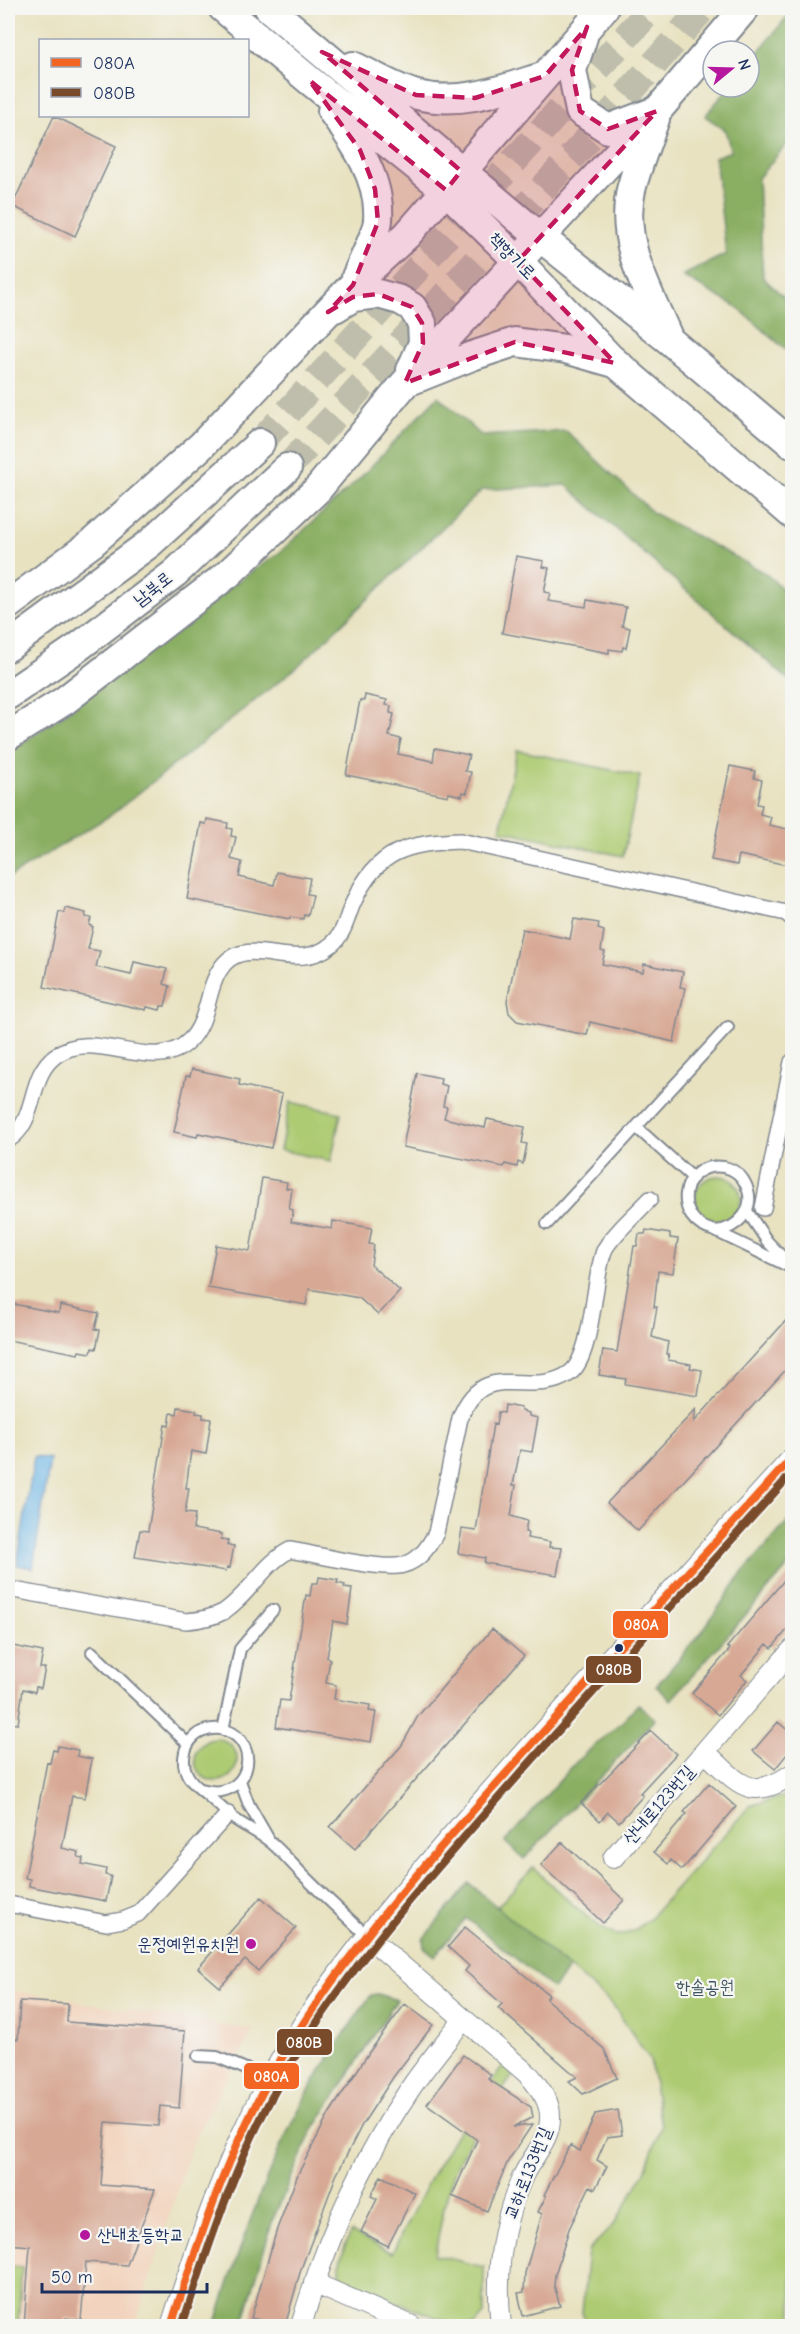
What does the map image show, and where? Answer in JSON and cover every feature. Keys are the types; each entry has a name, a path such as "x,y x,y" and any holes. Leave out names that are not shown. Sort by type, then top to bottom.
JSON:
{"main road":[{"name":"책향기로","path":"223,8 309,80 540,237 669,340 792,444"},
{"name":"책향기로","path":"269,8 322,52 453,180 518,261 615,363 792,514"},
{"path":"8,736 64,701 228,574 317,490 405,383 657,111 745,8"},
{"path":"596,17 572,70 580,111 608,129 657,111"},
{"path":"8,605 92,543 201,446 353,285 407,235 596,17"},
{"path":"322,52 416,95 444,99 475,98 545,76"},
{"path":"309,80 360,150 375,189 378,222 353,285"},
{"path":"657,111 631,191 628,226 634,259 669,340"},
{"path":"328,312 353,297 378,294 400,300 412,307 422,323 423,343 405,383"},
{"path":"405,383 472,356 515,342 566,349 615,363"},
{"path":"8,647 150,543 260,442"},
{"name":"남북로","path":"8,695 77,648 175,573 287,468"}],"street":[{"path":"8,1140 17,1134 26,1118 37,1082 46,1065 56,1055 72,1048 88,1045 149,1054 170,1052 189,1041 200,1024 214,978 226,962 238,954 254,952 290,957 313,956 333,944 346,924 353,901 365,880 386,856 410,846 460,841 786,913 792,918"},
{"path":"763,1208 792,1062"},
{"path":"8,1589 186,1622 204,1619 222,1612 242,1595 279,1556 290,1550 385,1566 402,1565 417,1559 429,1547 436,1533 460,1418 466,1404 474,1393 489,1385 508,1381 544,1383 571,1372 583,1355 605,1247 650,1199"},
{"path":"171,2326 202,2230 245,2129 270,2079 312,2012 367,1936 427,1864 538,1736 792,1458"},
{"name":"산내로123번길","path":"613,1858 792,1650"},
{"name":"산내로123번길","path":"705,1752 742,1785 750,1788 758,1790 778,1785 792,1774"},
{"path":"8,1906 15,1905 106,1923 138,1914 228,1814"},
{"name":"교하로133번길","path":"367,1936 530,2076 544,2096 550,2114 548,2133 522,2176 502,2241 498,2279 501,2326"},
{"path":"301,2326 314,2283 349,2195 384,2128 411,2087 463,2020"},
{"path":"314,2283 412,2326"}],"lane":[{"path":"547,1224 728,1027"},
{"path":"636,1127 693,1178"},
{"path":"715,1231 725,1230 742,1220 750,1201 748,1191 738,1174 728,1168 717,1166 706,1168 693,1178 685,1193 685,1205 689,1215 696,1224 792,1268"},
{"path":"747,1211 767,1241 792,1268"},
{"path":"224,1730 240,1649 273,1610"},
{"path":"92,1652 188,1744"},
{"path":"201,1789 222,1792 232,1788 246,1772 246,1750 240,1740 224,1730 204,1731 188,1744 184,1763 186,1773 192,1782 228,1814 269,1841 367,1936"},
{"path":"240,1781 249,1805 269,1841"},
{"path":"198,2056 217,2057 270,2079"}],"highlighted area":[{"path":"587,27 572,70 580,111 608,129 657,111 518,261 615,363 515,342 405,383 423,343 422,323 412,307 378,294 353,297 328,312 353,285 378,222 375,189 360,150 309,80 446,190 461,171 322,52 416,95 475,98 545,76"}],"shaded area":[{"name":"산내초등학교","path":"8,1990 253,2030 192,2143 135,2326 8,2326"}],"green space":[{"path":"792,11 792,138 758,178 763,278 792,304 792,355 737,307 682,276 726,254 715,157 731,151 725,130 705,116 719,99 761,99 761,48"},
{"path":"438,396 482,436 566,431 653,513 765,573 792,597 792,683 566,485 482,490 296,668 111,815 8,878 8,753 64,714 212,599 279,553 360,478"},
{"path":"517,750 640,776 623,856 500,830"},
{"path":"290,1102 341,1113 331,1161 280,1150"},
{"path":"718,1176 734,1183 741,1199 734,1215 718,1222 702,1215 695,1199 702,1183"},
{"path":"792,1517 792,1562 671,1700 656,1686 701,1633 743,1572"},
{"path":"638,1704 655,1719 524,1859 505,1842 578,1760 623,1721"},
{"path":"216,1739 231,1745 237,1760 231,1775 216,1781 201,1775 195,1760 201,1745"},
{"name":"한솔공원","path":"792,1794 792,2326 588,2326 582,2313 588,2251 616,2222 645,2171 661,2126 650,2060 613,2005 497,1907 533,1868 599,1926 617,1935 626,1934 649,1919 750,1806"},
{"path":"469,1883 569,1968 553,1989 466,1918 435,1956 424,1947 423,1939"},
{"path":"378,1994 397,2000 311,2133 273,2219 242,2326 215,2326 234,2267 278,2151 329,2057 371,1995"},
{"path":"504,2064 515,2072 476,2131 456,2168 446,2200 435,2255 484,2267 484,2315 475,2325 459,2326 342,2281 340,2262 351,2232 392,2253 431,2176 458,2131"},
{"path":"8,2266 22,2267 18,2326 8,2326"}],"water":[{"path":"34,1457 50,1459 33,1568 17,1565"}],"building":[{"path":"54,117 116,146 75,236 12,206"},
{"path":"516,556 544,561 543,567 549,568 544,592 550,593 548,601 586,607 587,600 626,607 622,626 630,628 626,648 623,647 622,651 609,649 609,653 502,633"},
{"path":"365,695 387,700 386,705 391,706 390,713 394,714 389,736 401,739 398,754 433,761 435,748 469,755 465,771 471,772 467,793 463,792 462,796 449,793 448,796 346,775 360,700 364,701"},
{"path":"730,766 755,771 754,778 762,780 757,804 762,805 760,814 771,817 769,825 792,830 792,866 739,855 737,865 711,860"},
{"path":"207,819 228,823 227,828 232,829 231,836 236,837 231,859 242,862 239,877 274,885 277,872 310,878 307,894 313,895 308,916 304,915 303,919 290,917 290,919 187,899 201,823 206,824"},
{"path":"65,908 86,913 85,917 91,918 89,925 93,927 88,949 100,951 96,967 131,975 134,962 167,969 164,984 170,986 165,1006 161,1006 160,1010 147,1007 146,1010 44,987 59,912 64,913"},
{"path":"574,919 599,923 598,929 604,931 601,951 605,952 602,964 643,972 644,964 683,972 680,987 685,988 674,1042 590,1022 587,1035 517,1021 509,1013 507,1001 522,929 570,939"},
{"path":"192,1069 240,1079 239,1085 282,1094 271,1148 198,1133 197,1137 174,1132 186,1076 190,1076"},
{"path":"417,1073 441,1078 440,1084 447,1086 443,1106 447,1107 444,1118 485,1128 487,1119 525,1127 522,1143 527,1144 523,1164 518,1162 517,1167 505,1164 504,1167 403,1147"},
{"path":"262,1178 287,1182 286,1188 292,1189 289,1209 293,1210 291,1222 332,1229 333,1221 372,1228 369,1244 374,1245 371,1265 400,1291 378,1315 359,1298 309,1289 306,1305 208,1288 216,1245 250,1251"},
{"path":"646,1230 670,1234 670,1238 678,1239 673,1273 658,1271 654,1307 657,1307 652,1337 668,1342 666,1354 669,1354 668,1360 691,1364 690,1368 702,1370 698,1396 625,1384 626,1379 599,1375 603,1350 617,1352 634,1246 637,1246 639,1234 645,1234"},
{"path":"8,1303 59,1313 60,1305 99,1313 95,1329 100,1330 96,1349 92,1348 91,1353 79,1351 78,1354 8,1340"},
{"path":"792,1314 792,1363 638,1531 607,1503 696,1409 694,1422"},
{"path":"505,1405 521,1408 521,1411 529,1413 529,1416 538,1418 532,1452 520,1450 513,1485 516,1485 511,1516 527,1521 525,1532 528,1533 527,1538 550,1542 549,1547 562,1548 557,1575 484,1563 485,1558 458,1553 462,1529 476,1531 493,1424 496,1425 498,1412 504,1413"},
{"path":"178,1407 196,1410 196,1413 203,1414 203,1418 211,1419 206,1454 191,1451 185,1513 195,1514 193,1529 222,1534 221,1539 228,1540 227,1545 234,1546 230,1568 227,1567 226,1571 135,1557 140,1530 148,1531 165,1425 169,1426 171,1413 177,1414"},
{"path":"792,1571 792,1624 772,1648 767,1644 741,1675 747,1680 718,1715 692,1693 730,1649 727,1647"},
{"path":"319,1577 338,1580 337,1583 345,1585 344,1588 352,1589 347,1624 333,1621 327,1658 330,1659 326,1683 336,1685 334,1699 370,1705 369,1711 376,1712 371,1742 276,1727 280,1700 289,1701 306,1595 310,1596 312,1583 318,1583"},
{"path":"492,1629 524,1656 355,1849 330,1827 402,1745 418,1716"},
{"path":"8,1645 43,1652 40,1668 45,1668 41,1688 36,1687 35,1692 23,1689 18,1724 8,1723"},
{"path":"778,1722 792,1734 792,1748 775,1769 753,1751"},
{"path":"651,1731 676,1754 640,1793 643,1796 619,1822 608,1812 600,1821 581,1803"},
{"path":"58,1746 78,1750 77,1756 92,1759 85,1798 72,1796 62,1848 79,1852 78,1857 83,1858 82,1864 106,1869 105,1875 111,1876 106,1901 29,1886 30,1879 25,1878 47,1762 50,1763 53,1750 57,1751"},
{"path":"709,1783 736,1807 682,1870 671,1860 668,1864 654,1852 687,1814 684,1812"},
{"path":"562,1842 624,1900 603,1923 541,1865"},
{"name":"운정예원유치원","path":"261,1897 296,1928 258,1971 245,1960 220,1987 198,1968"},
{"path":"465,1927 549,1995 546,1999 604,2049 617,2078 583,2094 569,2081 577,2077 498,2008 502,2004 465,1971 469,1966 448,1947"},
{"name":"산내초등학교","path":"20,2001 68,2004 67,2022 185,2031 179,2108 160,2106 158,2126 106,2122 101,2185 155,2189 127,2265 86,2262 81,2320 66,2318 65,2326 24,2326 30,2246 8,2244 8,2039 18,2039"},
{"path":"405,2004 433,2025 394,2076 362,2125 336,2176 301,2269 285,2326 251,2318 277,2229 298,2174 329,2114 370,2051"},
{"path":"463,2055 491,2075 488,2079 531,2107 533,2117 513,2127 532,2125 508,2161 487,2211 452,2196 477,2140 427,2104"},
{"path":"618,2110 622,2135 607,2137 597,2160 607,2166 595,2189 590,2186 569,2229 555,2275 554,2285 560,2306 523,2316 518,2293 524,2292 525,2273 542,2214 538,2212 546,2196 544,2195 570,2145 580,2151 595,2114"},
{"path":"381,2176 415,2193 388,2246 361,2232 377,2199 371,2196"}],"tunnel":[{"path":"260,443 652,8"},
{"path":"287,468 600,126 703,8"}],"transit line":[{"name":"080A","path":"171,2326 203,2232 239,2139 269,2080 293,2040 345,1964 432,1857 792,1458"},
{"name":"080B","path":"182,2326 213,2233 249,2142 279,2084 328,2006 383,1933 442,1862 792,1473"}],"place":[{"name":"운정예원유치원","path":"251,1944"},
{"name":"산내초등학교","path":"85,2235"}]}
